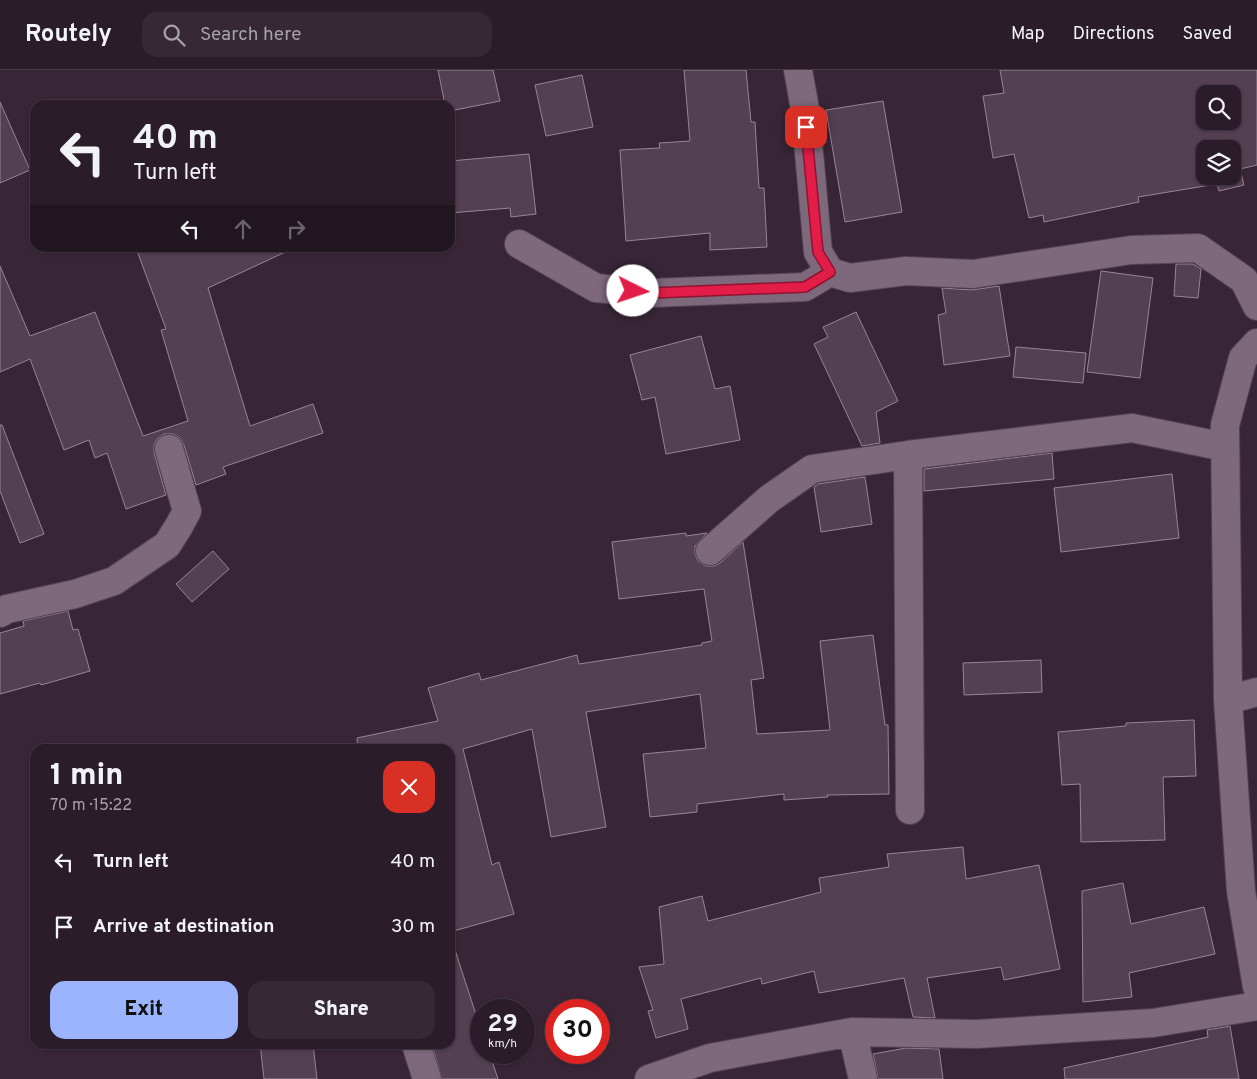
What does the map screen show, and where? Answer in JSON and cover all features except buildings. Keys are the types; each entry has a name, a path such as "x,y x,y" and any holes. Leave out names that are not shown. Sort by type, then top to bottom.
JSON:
{"street":[{"path":"798,70 805,109 818,252 830,272 850,278 906,271 973,274 1131,250 1198,248 1244,280 1257,306"},
{"path":"519,244 596,288 652,293 805,287 830,272"},
{"path":"1257,344 1243,358 1225,425 1228,700 1249,891 1257,986"},
{"path":"710,551 769,499 812,469 908,455 1132,428 1225,446"},
{"path":"0,613 7,609 76,594 114,581 167,545 180,526 187,511 169,449"},
{"path":"908,455 910,810"},
{"path":"1228,700 1257,692"},
{"path":"649,1079 710,1058 852,1032 987,1034 1153,1023 1257,1006"},
{"path":"852,1032 863,1079"},
{"path":"418,1049 427,1079"}],"route":[{"path":"633,291 652,293 805,287 830,272 818,252 806,127"}]}
